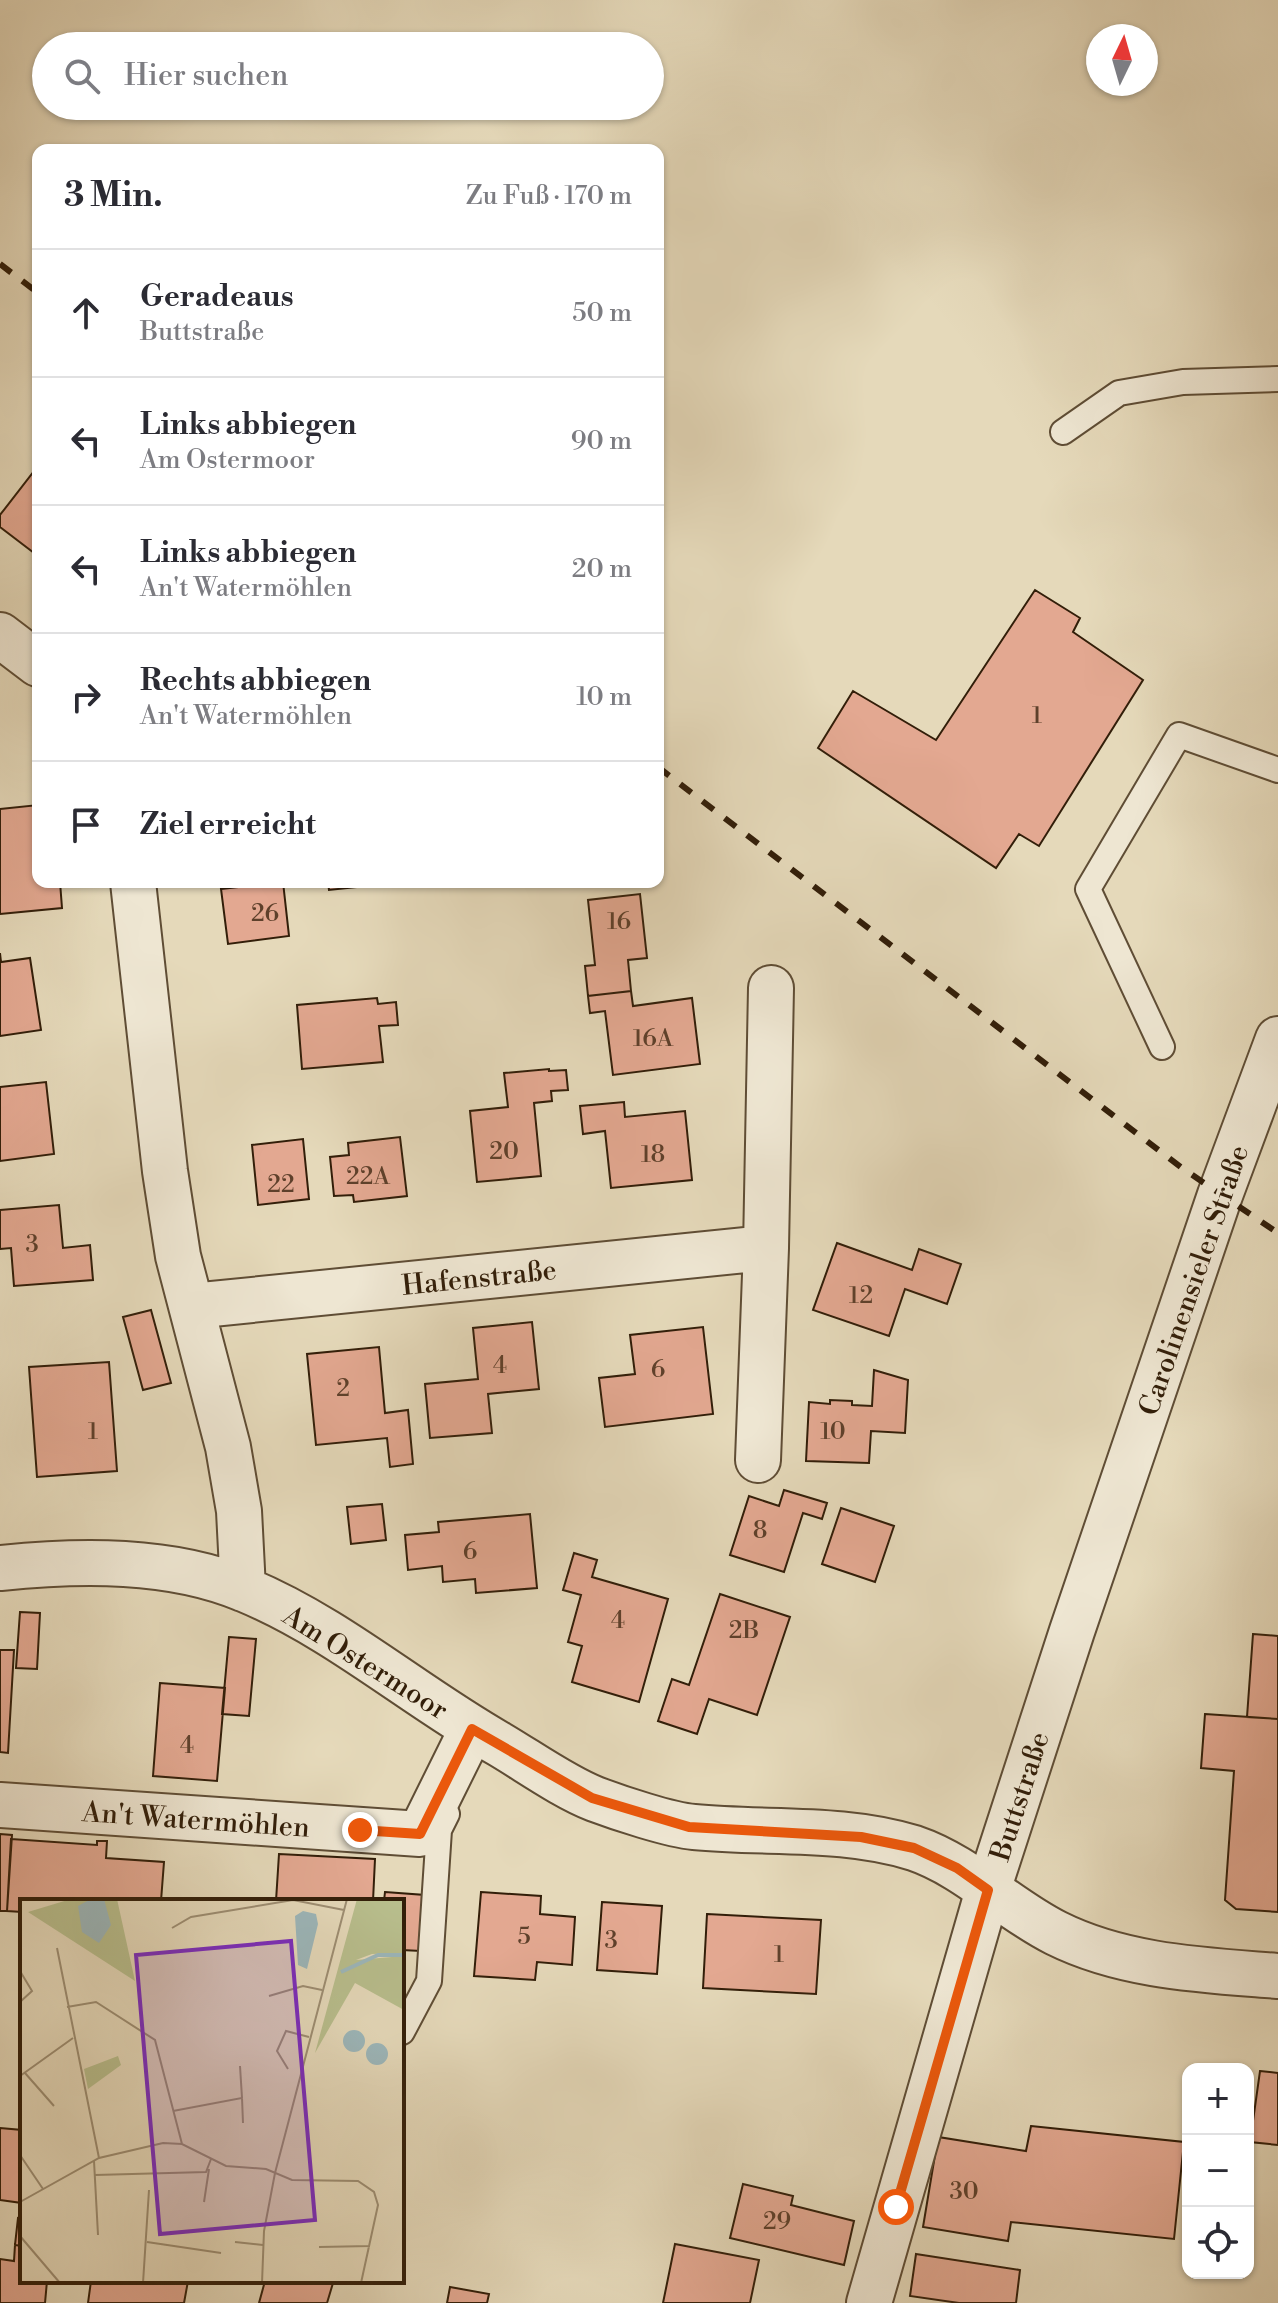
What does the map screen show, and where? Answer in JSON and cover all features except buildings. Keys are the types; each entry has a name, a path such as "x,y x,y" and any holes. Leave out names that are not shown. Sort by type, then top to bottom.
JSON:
{"street":[{"path":"0,635 32,659"},
{"path":"134,888 165,1171 178,1256 228,1447 239,1511 243,1589"},
{"path":"758,1460 771,988"},
{"name":"Carolinensieler Straße","path":"1110,1522 1220,1195 1278,1039"},
{"name":"Hafenstraße","path":"192,1306 766,1248"},
{"name":"Buttstraße","path":"869,2303 988,1890 1110,1522"},
{"name":"Am Ostermoor","path":"0,1568 54,1564 124,1565 172,1570 243,1589 325,1631 476,1732 592,1798 689,1827 861,1837 914,1848 957,1868 1057,1934 1120,1957 1191,1969 1278,1976"},
{"name":"An't Watermöhlen","path":"0,1805 420,1834 476,1732"}],"lane":[{"path":"1063,432 1119,393 1183,382 1278,379"},
{"path":"1162,1047 1088,889 1179,735 1278,770"},
{"path":"404,2028 429,1981 439,1830 476,1732"}],"railway":[{"path":"0,264 32,288"},
{"path":"664,772 1182,1168 1278,1233"}],"route":[{"path":"360,1830 420,1834 472,1729 592,1798 689,1827 861,1837 914,1848 957,1868 988,1890 896,2207"}]}
